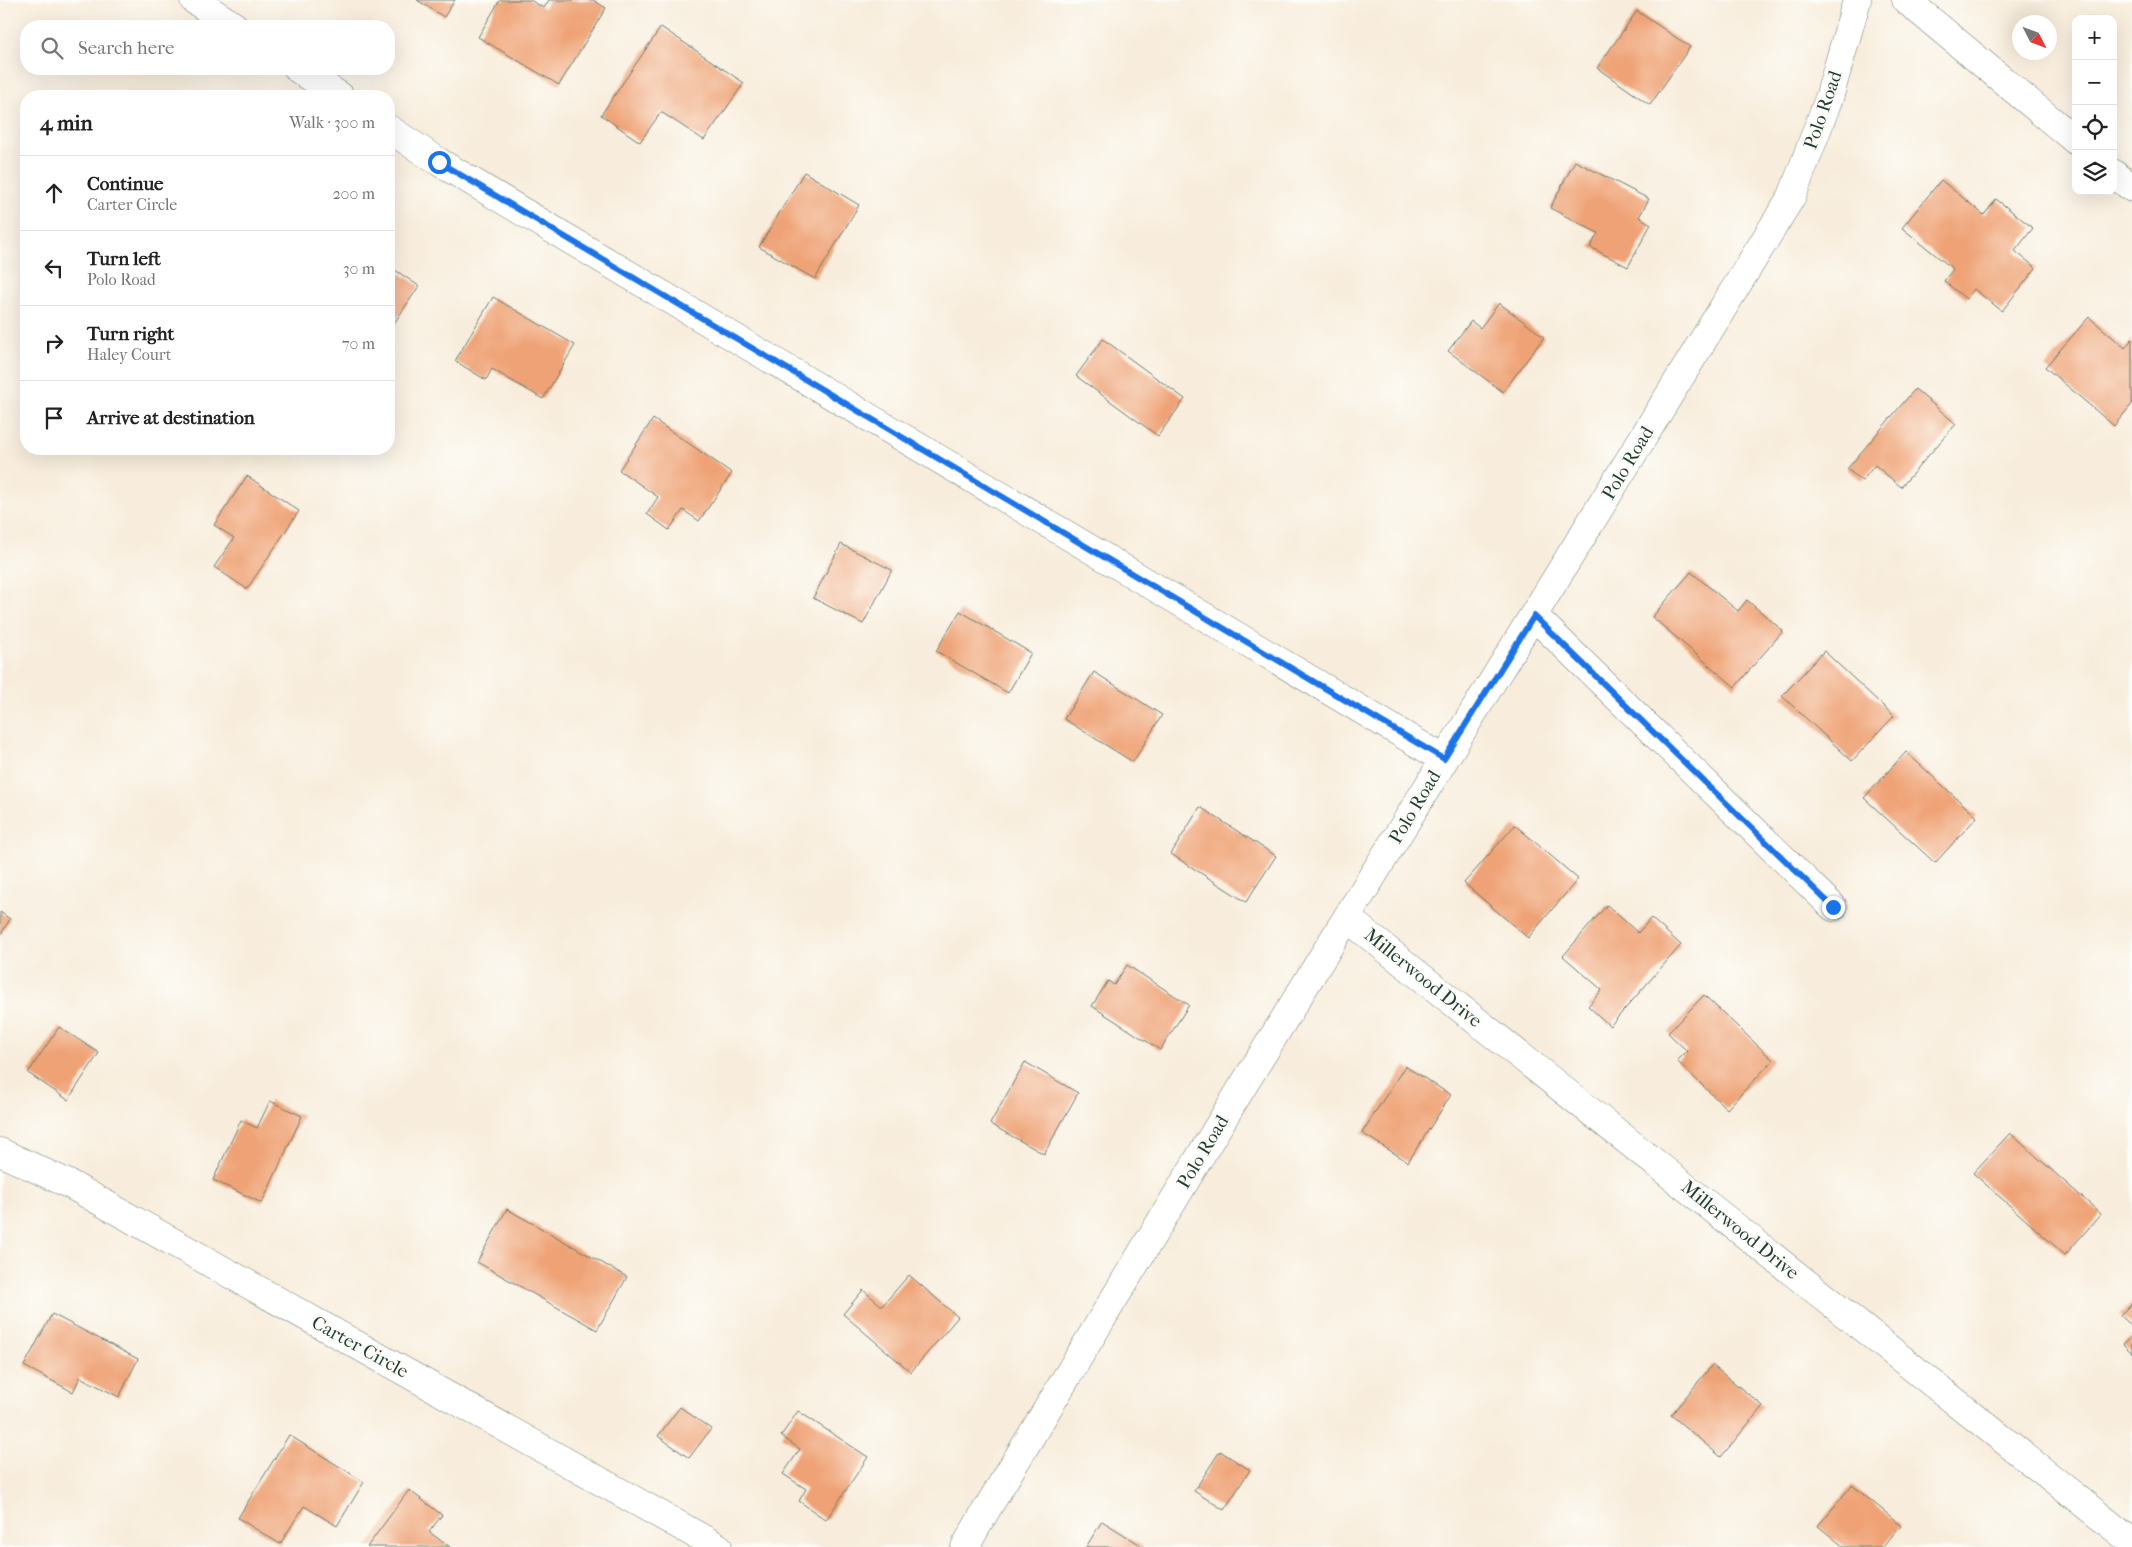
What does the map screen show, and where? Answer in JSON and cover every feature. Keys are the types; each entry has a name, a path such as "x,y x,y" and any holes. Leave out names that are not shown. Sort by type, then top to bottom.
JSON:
{"street":[{"path":"194,0 225,20"},
{"name":"Polo Road","path":"965,1547 1130,1271 1792,196 1829,98 1858,0"},
{"path":"1906,0 2072,138"},
{"path":"307,75 331,90"},
{"path":"395,133 456,172 1444,759"},
{"path":"2117,176 2132,188"},
{"path":"1534,616 1833,907"},
{"name":"Millerwood Drive","path":"1348,918 2132,1542"},
{"name":"Carter Circle","path":"0,1152 71,1185 718,1547"}],"building":[{"path":"417,0 455,0 444,17"},
{"path":"500,0 530,0 544,8 549,0 593,0 606,8 559,85 478,37"},
{"path":"1637,11 1690,47 1650,105 1597,68"},
{"path":"661,27 744,83 704,140 661,112 640,142 601,115"},
{"path":"1575,161 1649,199 1639,217 1651,224 1628,267 1590,247 1598,233 1550,208"},
{"path":"804,172 859,205 815,279 759,247"},
{"path":"1941,180 1984,215 1996,199 2033,228 2015,251 2036,268 2002,311 1974,289 1966,299 1944,281 1953,269 1902,228"},
{"path":"395,270 419,286 395,322"},
{"path":"493,297 575,345 543,399 492,369 486,380 455,361"},
{"path":"1499,303 1544,337 1503,392 1448,351 1471,321 1480,328"},
{"path":"2089,317 2125,348 2132,339 2132,404 2114,426 2045,367"},
{"path":"1103,339 1185,399 1158,436 1076,376"},
{"path":"1915,389 1956,424 1901,487 1875,465 1862,481 1847,469"},
{"path":"653,419 732,473 699,521 683,510 669,530 647,514 658,497 619,470"},
{"path":"247,476 299,511 247,589 214,567 234,538 214,525"},
{"path":"841,544 892,570 863,624 813,598"},
{"path":"1691,572 1738,611 1747,600 1783,631 1735,687 1652,617"},
{"path":"960,611 1031,653 1008,693 936,651"},
{"path":"1824,651 1894,716 1852,761 1782,696"},
{"path":"1094,672 1162,715 1133,762 1064,719"},
{"path":"1906,752 1977,817 1935,863 1864,798"},
{"path":"1200,807 1276,856 1246,902 1171,854"},
{"path":"1515,825 1578,879 1528,938 1464,883"},
{"path":"1607,905 1638,933 1651,918 1681,945 1610,1026 1588,1006 1602,990 1563,956"},
{"path":"0,912 10,919 0,936"},
{"path":"1127,965 1189,1005 1160,1050 1092,1006 1108,981 1114,985"},
{"path":"1704,995 1773,1060 1727,1109 1677,1061 1687,1051 1668,1033"},
{"path":"59,1027 99,1053 68,1100 28,1073"},
{"path":"1025,1062 1078,1093 1044,1154 990,1124"},
{"path":"1405,1066 1451,1095 1408,1162 1362,1133"},
{"path":"270,1101 302,1116 262,1203 213,1180 241,1120 257,1128"},
{"path":"2010,1133 2101,1214 2065,1255 1973,1173"},
{"path":"507,1209 627,1277 597,1330 477,1262"},
{"path":"909,1275 958,1317 911,1372 843,1314 863,1290 882,1306"},
{"path":"2132,1303 2132,1326 2120,1315"},
{"path":"52,1314 138,1359 119,1397 80,1377 73,1392 24,1366"},
{"path":"2132,1336 2132,1353 2123,1344"},
{"path":"1712,1365 1763,1406 1721,1457 1671,1415"},
{"path":"680,1407 711,1429 689,1458 658,1436"},
{"path":"798,1411 868,1457 826,1520 799,1501 806,1489 783,1474 800,1449 781,1436"},
{"path":"289,1435 364,1482 337,1526 304,1506 280,1544 238,1518"},
{"path":"1220,1451 1250,1470 1224,1510 1194,1491"},
{"path":"1852,1485 1901,1525 1883,1547 1844,1547 1818,1526"},
{"path":"409,1490 442,1515 429,1532 450,1547 367,1547"},
{"path":"1102,1521 1144,1547 1086,1547"}],"route":[{"path":"439,162 1444,759 1534,616 1833,907"}]}
